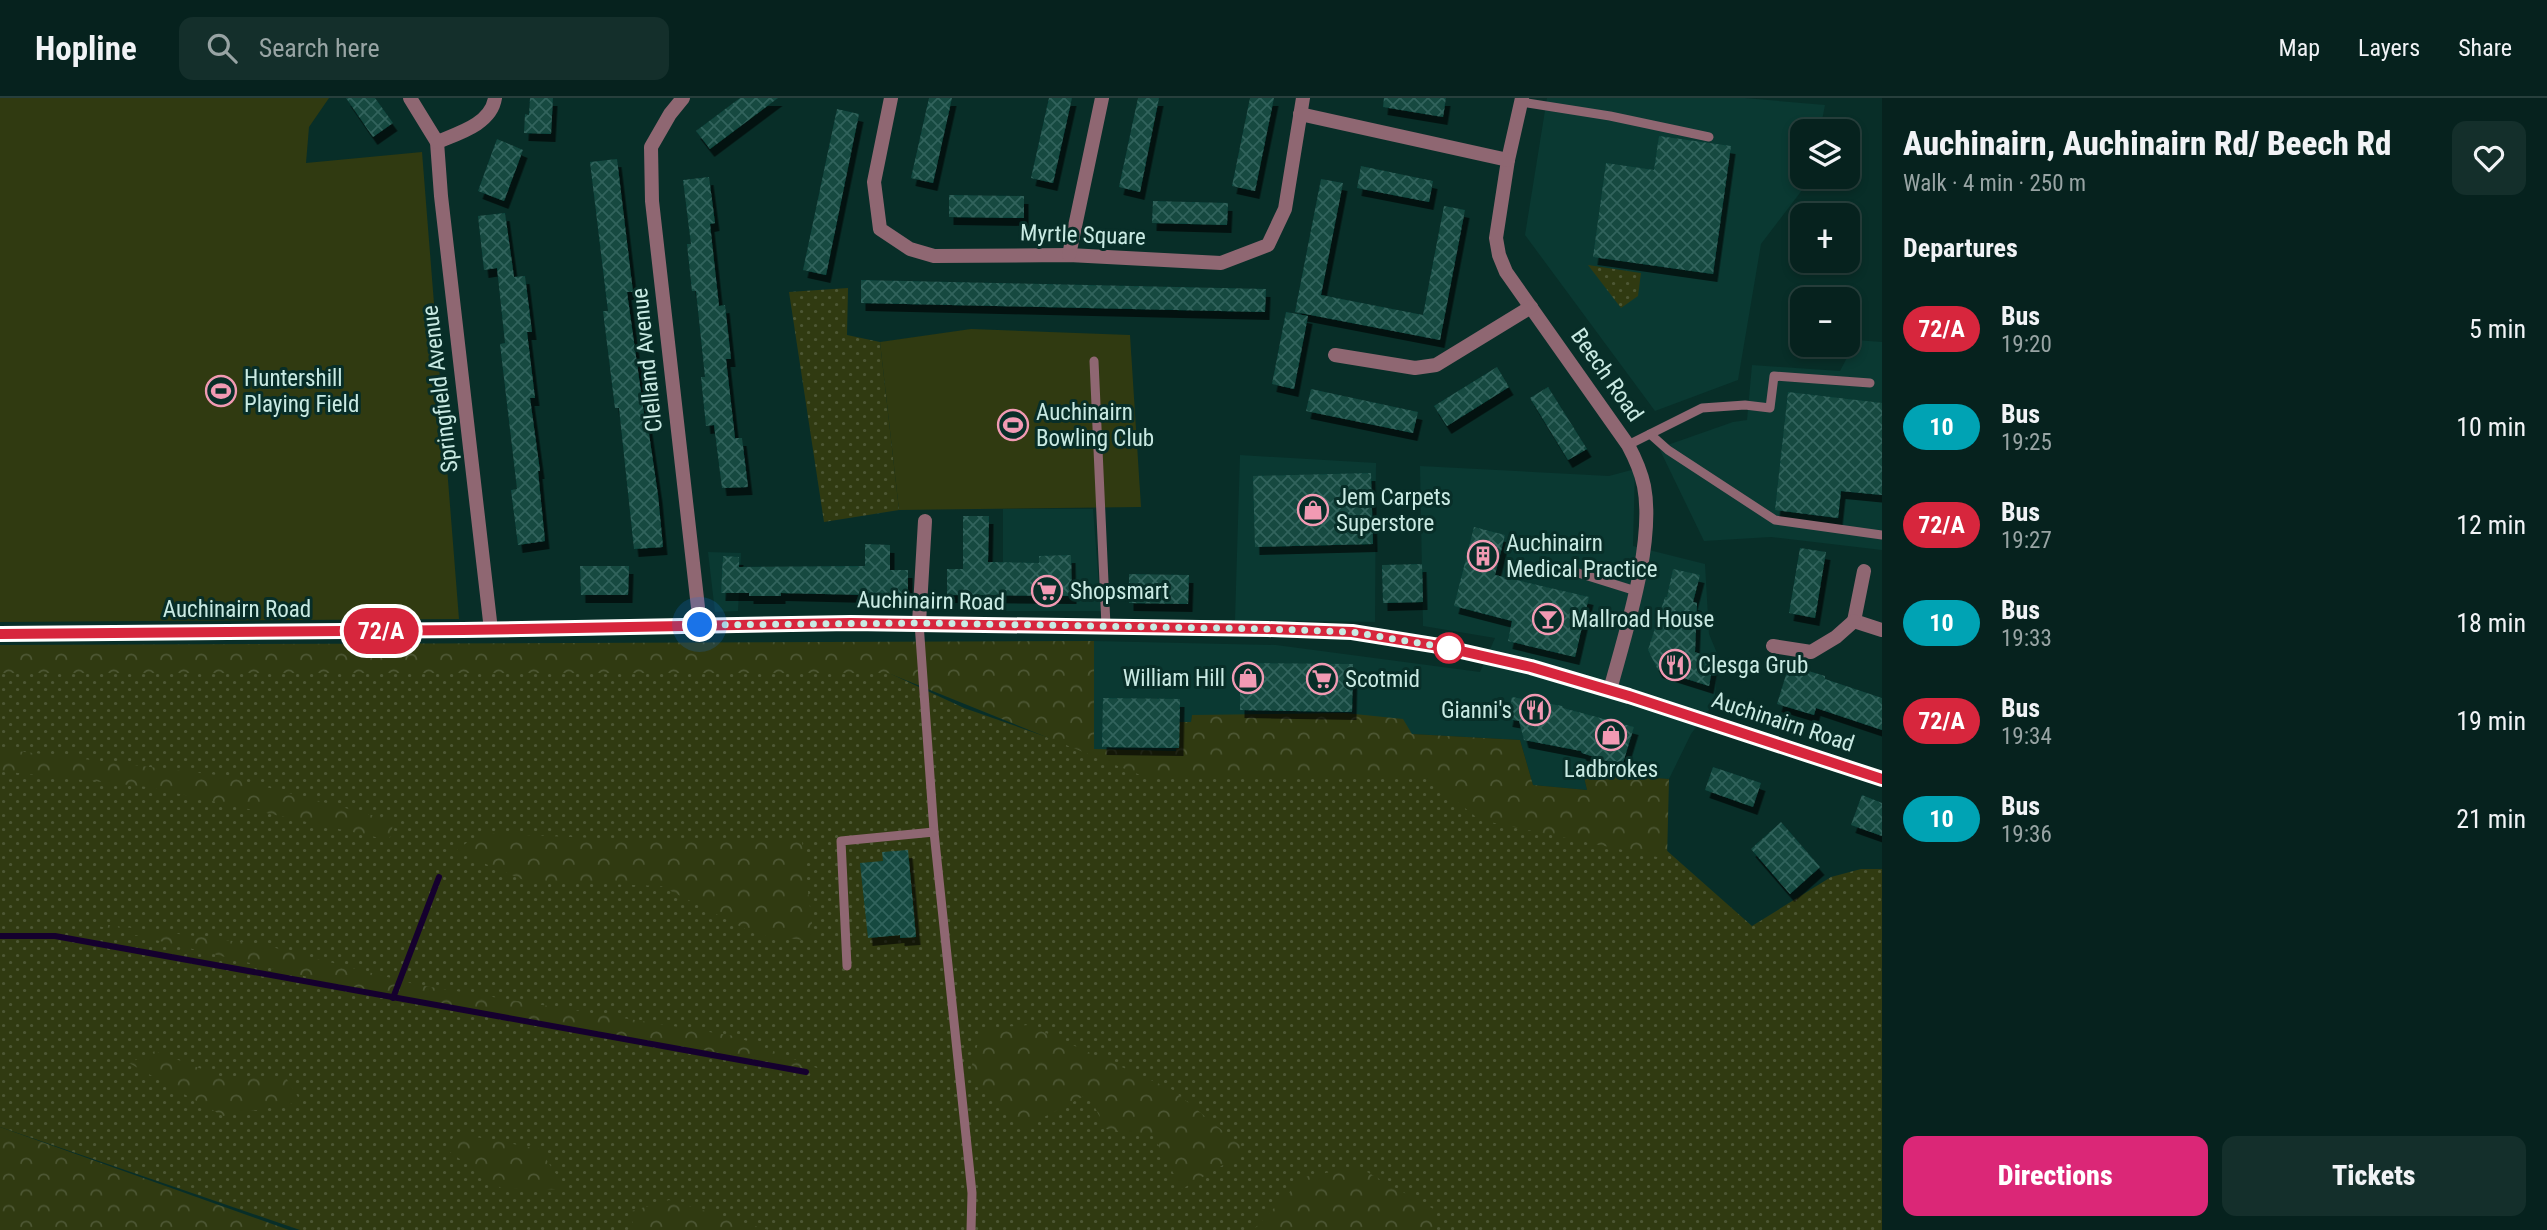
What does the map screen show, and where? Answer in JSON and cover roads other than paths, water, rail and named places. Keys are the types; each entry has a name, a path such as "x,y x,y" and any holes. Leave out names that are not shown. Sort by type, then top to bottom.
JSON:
{"main road":[{"name":"Auchinairn Road","path":"0,634 919,623 1352,632 1439,646 1531,667 1610,690 1882,779"}],"street":[{"path":"410,98 438,142 484,120 495,98"},
{"name":"Clelland Avenue","path":"683,98 670,114 651,147 652,201 700,625"},
{"name":"Myrtle Square","path":"891,98 874,183 880,229 910,249 934,256 1069,255 1221,263 1268,245 1285,209 1303,98"},
{"path":"1069,255 1102,98"},
{"name":"Beech Road","path":"1522,100 1508,160 1496,238 1499,255 1506,272 1628,445 1644,486 1647,510 1636,591 1610,690"},
{"path":"1300,114 1508,160"},
{"name":"Springfield Avenue","path":"438,142 441,196 491,630"},
{"path":"1335,355 1415,368 1436,365 1531,307"},
{"path":"919,623 925,522"},
{"path":"1773,646 1811,652 1836,637 1854,621 1864,571"},
{"path":"1854,621 1882,631"}],"lane":[{"path":"1522,100 1709,137"},
{"path":"1094,361 1106,626"},
{"path":"1628,445 1702,408 1745,405 1770,408 1774,376 1870,383"},
{"path":"1650,433 1668,450 1775,520 1882,535"},
{"path":"1572,571 1636,591"},
{"path":"919,623 934,832 972,1193 971,1230"},
{"path":"847,967 841,841 934,832"}],"waterway":[{"path":"393,998 439,877"},
{"path":"0,936 55,936 806,1072"}],"place":[{"name":"Huntershill Playing Field","path":"221,391"},
{"name":"Auchinairn Bowling Club","path":"1013,425"},
{"name":"Jem Carpets Superstore","path":"1313,510"},
{"name":"Auchinairn Medical Practice","path":"1483,556"},
{"name":"Shopsmart","path":"1047,591"},
{"name":"Mallroad House","path":"1548,619"},
{"name":"Clesga Grub","path":"1675,665"},
{"name":"William Hill","path":"1248,678"},
{"name":"Scotmid","path":"1322,679"},
{"name":"Gianni's","path":"1535,710"},
{"name":"Ladbrokes","path":"1611,735"}]}
